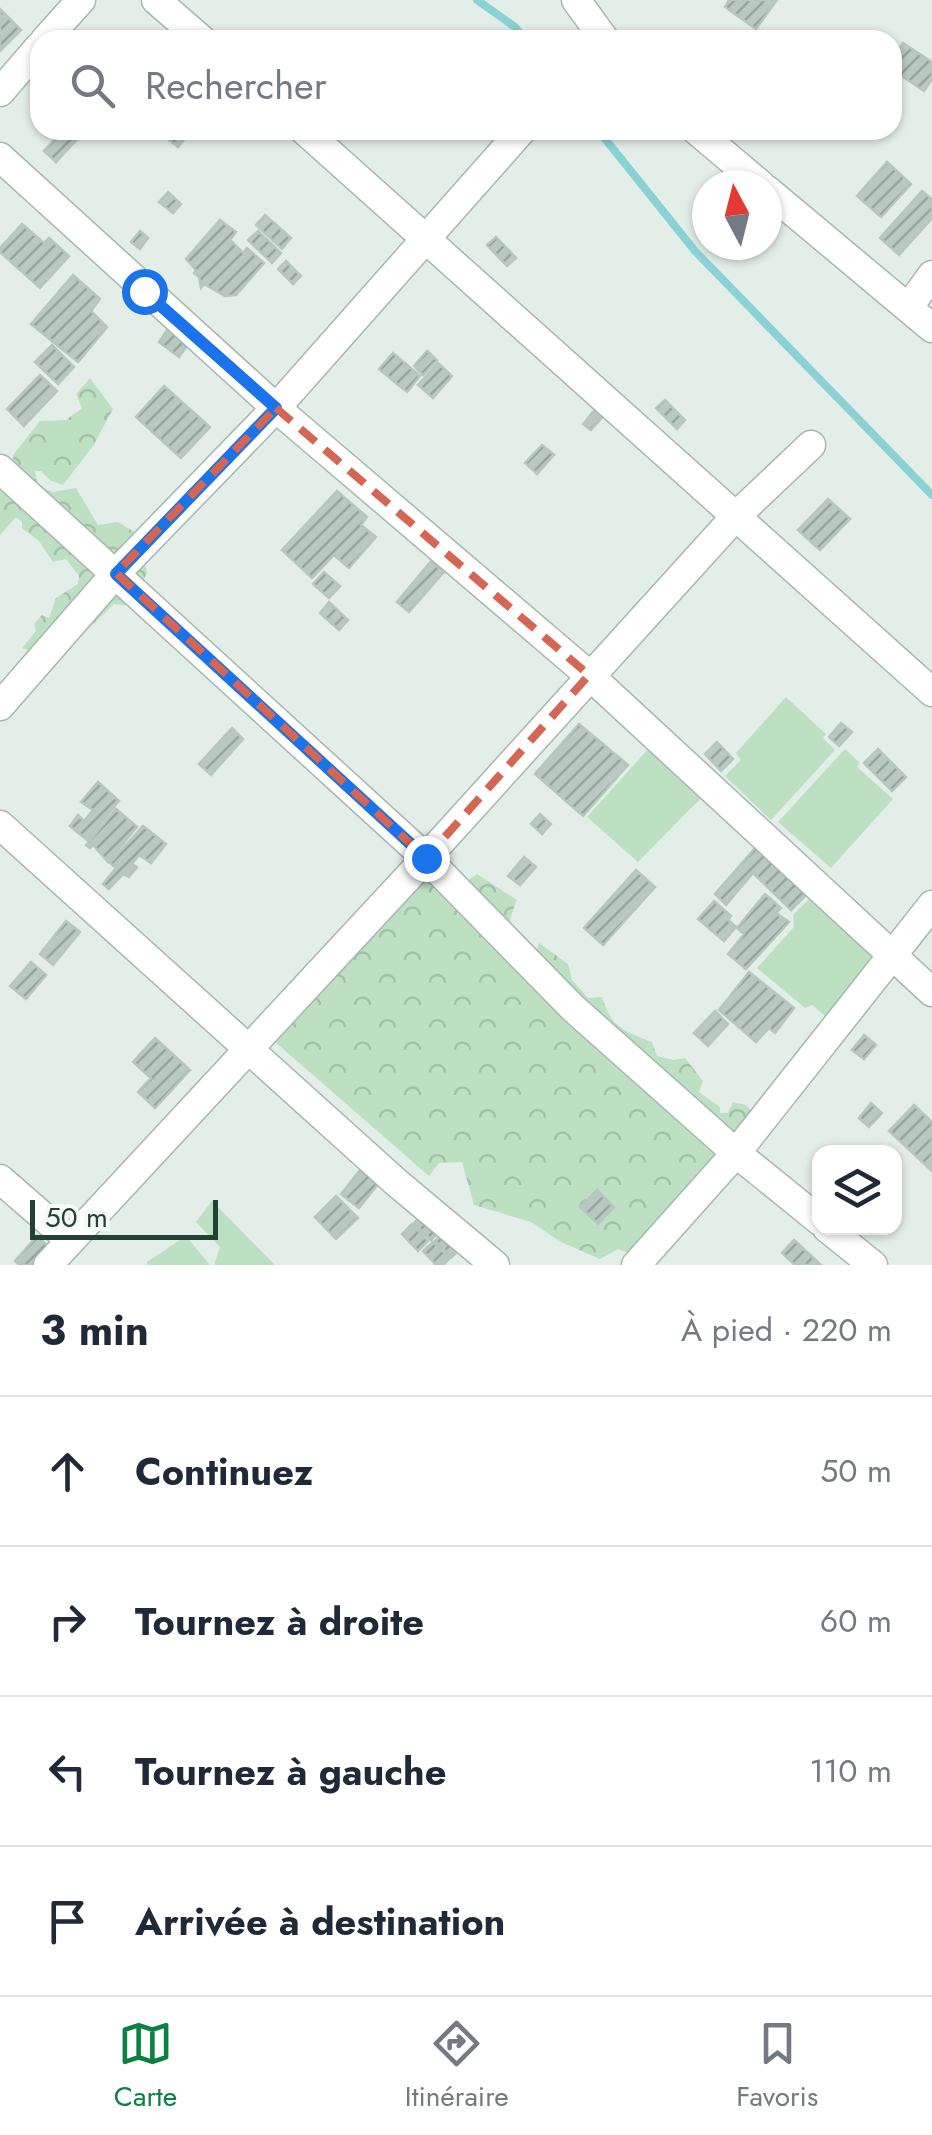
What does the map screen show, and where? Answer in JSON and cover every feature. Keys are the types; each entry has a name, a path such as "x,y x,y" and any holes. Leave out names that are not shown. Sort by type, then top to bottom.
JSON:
{"street":[{"path":"54,30 80,0"},
{"path":"156,0 190,30"},
{"path":"576,0 598,30"},
{"path":"0,92 30,58"},
{"path":"315,140 932,692"},
{"path":"0,706 116,574 276,408 513,140"},
{"path":"708,140 743,170"},
{"path":"0,158 276,408 589,675 932,992"},
{"path":"782,203 932,328"},
{"path":"908,308 932,276"},
{"path":"48,1265 426,858 735,517 811,445"},
{"path":"0,470 426,858 574,1008 736,1153 812,1215"},
{"path":"0,824 397,1183 494,1265"},
{"path":"636,1265 736,1153 932,905"},
{"path":"0,1179 70,1240"},
{"path":"836,1235 872,1265"}],"highlighted area":[{"path":"276,408 589,675 426,858 116,573"}],"green space":[{"path":"90,378 113,409 93,446 63,485 35,471 38,486 53,492 76,488 98,525 118,522 139,535 147,573 131,606 114,604 83,634 74,629 36,653 22,648 36,631 34,624 42,615 49,618 56,598 78,584 79,576 66,559 53,562 16,517 0,535 0,485 14,473 13,455 40,421 66,420 82,408 76,394"},
{"path":"786,697 826,734 823,738 835,750 771,820 725,776 741,760 736,753"},
{"path":"649,748 714,785 638,862 587,817"},
{"path":"845,749 860,763 857,767 893,799 831,868 778,822"},
{"path":"425,874 448,894 477,874 517,900 510,927 533,960 539,943 568,964 572,980 588,998 602,997 620,1027 652,1042 657,1056 685,1058 703,1081 699,1092 720,1107 720,1113 728,1113 733,1102 746,1105 756,1116 634,1255 618,1249 600,1259 561,1242 531,1222 474,1205 462,1162 439,1163 429,1176 275,1042"},
{"path":"813,895 879,951 832,1022 812,1005 805,1008 757,968 794,927 793,915"},
{"path":"212,1201 275,1265 214,1265 220,1247 196,1222"},
{"path":"186,1236 210,1265 147,1265 147,1262"}],"building":[{"path":"729,0 777,0 756,29 725,7"},
{"path":"0,9 21,30 0,51"},
{"path":"902,45 932,62 932,79 924,91 902,76"},
{"path":"54,140 77,140 56,162 44,151"},
{"path":"887,162 911,184 881,217 857,196"},
{"path":"922,191 932,199 932,218 899,255 880,238"},
{"path":"168,192 181,204 173,213 159,202"},
{"path":"265,215 291,238 282,249 256,225"},
{"path":"220,220 236,232 230,240 243,253 247,248 264,263 236,295 225,296 204,284 201,288 196,270 186,259"},
{"path":"22,224 44,243 49,238 69,256 40,288 0,252"},
{"path":"140,231 148,238 140,249 131,242"},
{"path":"258,231 281,253 272,263 248,240"},
{"path":"496,237 516,258 507,266 487,245"},
{"path":"286,261 301,276 293,284 278,269"},
{"path":"73,275 100,299 91,311 107,327 78,362 31,324"},
{"path":"169,327 190,342 179,357 159,342"},
{"path":"52,345 74,367 58,384 35,362"},
{"path":"427,351 437,360 423,375 414,366"},
{"path":"393,353 420,376 407,392 379,369"},
{"path":"438,363 452,376 433,398 418,385"},
{"path":"40,375 57,391 24,426 7,409"},
{"path":"164,386 210,427 181,458 136,417"},
{"path":"665,400 685,420 677,429 656,408"},
{"path":"597,407 605,414 591,430 583,424"},
{"path":"542,445 554,455 537,474 525,463"},
{"path":"337,491 367,517 361,525 376,537 349,568 334,555 312,578 282,550"},
{"path":"828,499 850,519 820,550 798,530"},
{"path":"431,561 444,572 409,612 397,602"},
{"path":"324,572 340,586 329,598 313,584"},
{"path":"329,602 348,620 339,630 320,613"},
{"path":"841,723 852,732 839,746 829,737"},
{"path":"579,724 628,765 583,816 535,774"},
{"path":"232,728 243,739 211,775 199,764"},
{"path":"717,742 733,759 721,771 705,754"},
{"path":"878,749 906,777 892,791 864,763"},
{"path":"98,782 119,801 87,840 70,826 78,815 84,821 93,810 81,802"},
{"path":"116,809 137,827 108,862 93,845 86,845"},
{"path":"540,814 551,824 542,834 531,824"},
{"path":"143,826 166,844 151,863 139,855 132,864 137,867 129,877 123,874 109,889 103,884 116,868 110,863"},
{"path":"756,847 809,892 791,910 753,873 726,905 715,894"},
{"path":"524,857 536,867 520,885 508,876"},
{"path":"636,870 655,887 603,945 584,928"},
{"path":"765,894 781,908 776,913 789,922 746,969 728,954 744,934 737,928"},
{"path":"714,901 731,916 728,920 736,927 724,941 698,919"},
{"path":"66,921 80,932 53,965 40,954"},
{"path":"31,962 46,975 26,999 10,986"},
{"path":"749,972 794,1008 775,1033 769,1028 756,1042 719,1010"},
{"path":"715,1011 728,1024 708,1046 694,1033"},
{"path":"864,1035 876,1045 864,1059 852,1050"},
{"path":"155,1038 190,1070 155,1108 138,1092 151,1078 133,1062"},
{"path":"871,1103 882,1113 869,1127 859,1118"},
{"path":"914,1105 932,1122 932,1171 889,1131"},
{"path":"361,1169 379,1183 359,1208 341,1194"},
{"path":"597,1190 614,1207 598,1224 580,1207"},
{"path":"336,1196 358,1218 336,1239 315,1217"},
{"path":"424,1213 441,1230 431,1240 414,1223"},
{"path":"412,1224 428,1241 418,1251 402,1234"},
{"path":"446,1231 462,1247 452,1257 435,1241"},
{"path":"37,1236 48,1246 31,1265 20,1265 15,1261"},
{"path":"794,1240 821,1265 795,1265 782,1253"},
{"path":"433,1242 450,1258 443,1265 436,1265 423,1251"}],"waterway":[{"path":"477,0 517,30"},
{"path":"606,140 695,251 932,495"}],"route":[{"path":"144,291 276,408 116,574 426,858"}]}
